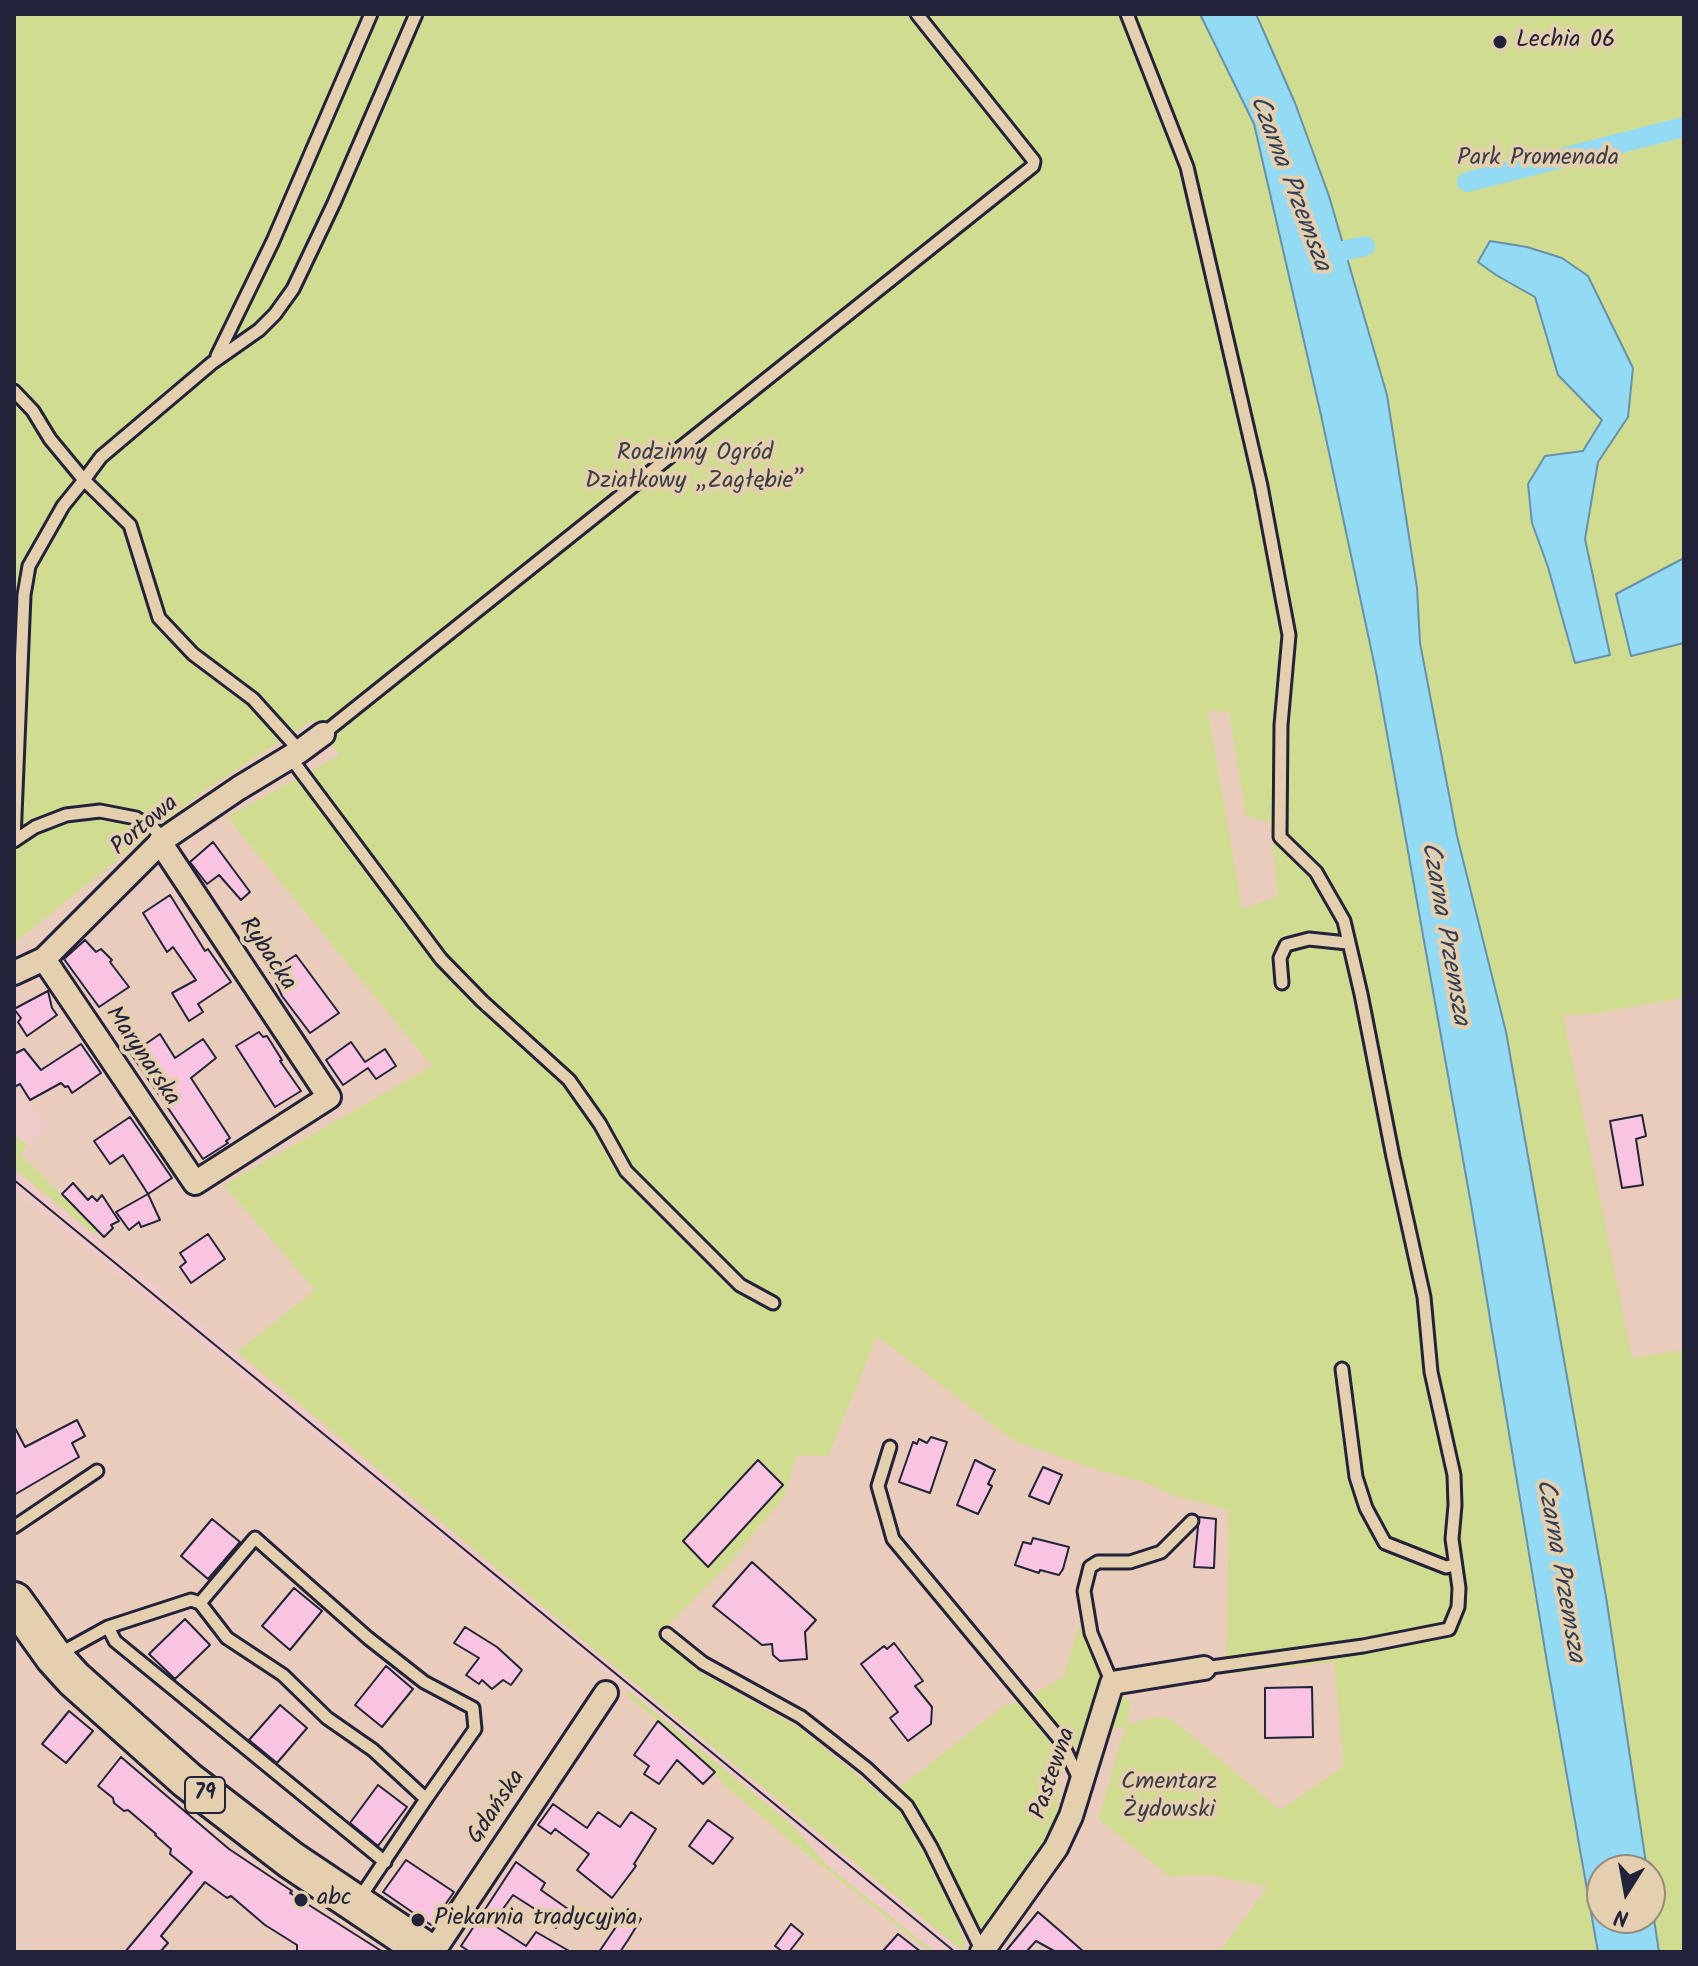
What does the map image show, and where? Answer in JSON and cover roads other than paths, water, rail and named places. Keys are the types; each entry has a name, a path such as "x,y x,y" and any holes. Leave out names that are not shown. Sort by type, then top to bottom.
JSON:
{"main road":[{"name":"79","path":"14,1601 54,1657 187,1780 253,1833 431,1952"}],"street":[{"name":"Portowa","path":"14,973 44,959 162,841 323,734"},
{"name":"Rybacka","path":"162,841 329,1097 195,1183"},
{"name":"Marynarska","path":"44,959 195,1183"},
{"path":"1112,1683 1204,1668"},
{"name":"Pastewna","path":"982,1952 1056,1848 1071,1816 1112,1683"},
{"name":"Gdańska","path":"431,1952 606,1693"}],"lane":[{"path":"212,363 225,343 273,241 371,14"},
{"path":"14,840 24,595 29,566 63,506 101,457 212,363 259,330 293,289 416,14"},
{"path":"323,734 1033,166 1034,161 917,14"},
{"path":"1127,14 1187,167 1261,486 1289,635 1281,725 1280,837 1316,872 1344,921 1424,1297 1431,1372 1454,1475 1452,1539 1459,1588 1458,1607 1449,1629 1363,1646 1204,1668"},
{"path":"14,391 33,411 50,439 84,480 130,525 159,618 193,654 253,699 441,959 569,1080 600,1124 626,1171 740,1285 773,1303"},
{"path":"14,840 35,827 66,815 100,811 136,818 153,828 162,841"},
{"path":"1282,983 1280,958 1286,945 1309,939 1347,943"},
{"path":"1342,1369 1356,1477 1366,1508 1385,1543 1446,1567 1454,1565"},
{"path":"890,1447 878,1486 893,1539 1061,1741 1081,1783"},
{"path":"14,1527 97,1471"},
{"path":"1112,1683 1091,1633 1084,1591 1090,1567 1098,1562 1130,1562 1161,1552 1192,1521"},
{"path":"200,1603 255,1538 424,1682 473,1708 475,1729 356,1903"},
{"path":"54,1657 108,1627 191,1600 200,1603 227,1638 283,1675 327,1718 373,1750 426,1799"},
{"path":"108,1627 115,1641 385,1862"},
{"path":"667,1634 703,1663 801,1717 866,1768 907,1806 931,1847 982,1952"}],"water":[{"name":"Czarna Przemsza","path":"1200,14 1256,14 1295,103 1329,196 1387,395 1417,588 1420,643 1457,836 1506,1032 1607,1603 1645,1854 1586,1854 1586,1884 1471,1204 1376,672 1254,124"},
{"path":"1490,241 1527,247 1562,258 1588,276 1633,368 1628,417 1598,462 1585,539 1610,655 1575,663 1532,523 1528,484 1545,456 1583,451 1602,420 1558,375 1535,297 1478,262"},
{"path":"1684,558 1684,643 1631,656 1616,594"},
{"path":"1595,1934 1656,1934 1659,1952 1598,1952"}],"waterway":[{"path":"1467,182 1684,127"},
{"name":"Czarna Przemsza","path":"1322,256 1365,246"}],"tram line":[{"path":"14,1180 955,1952"}],"place":[{"name":"Lechia 06","path":"1500,42"},
{"name":"abc","path":"301,1900"},
{"name":"Piekarnia tradycyjna","path":"418,1920"}],"park label":[{"name":"Park Promenada","path":"1538,160"},
{"name":"Rodzinny Ogród Działkowy „Zagłębie”","path":"695,469"},
{"name":"Cmentarz Żydowski","path":"1169,1798"}]}
